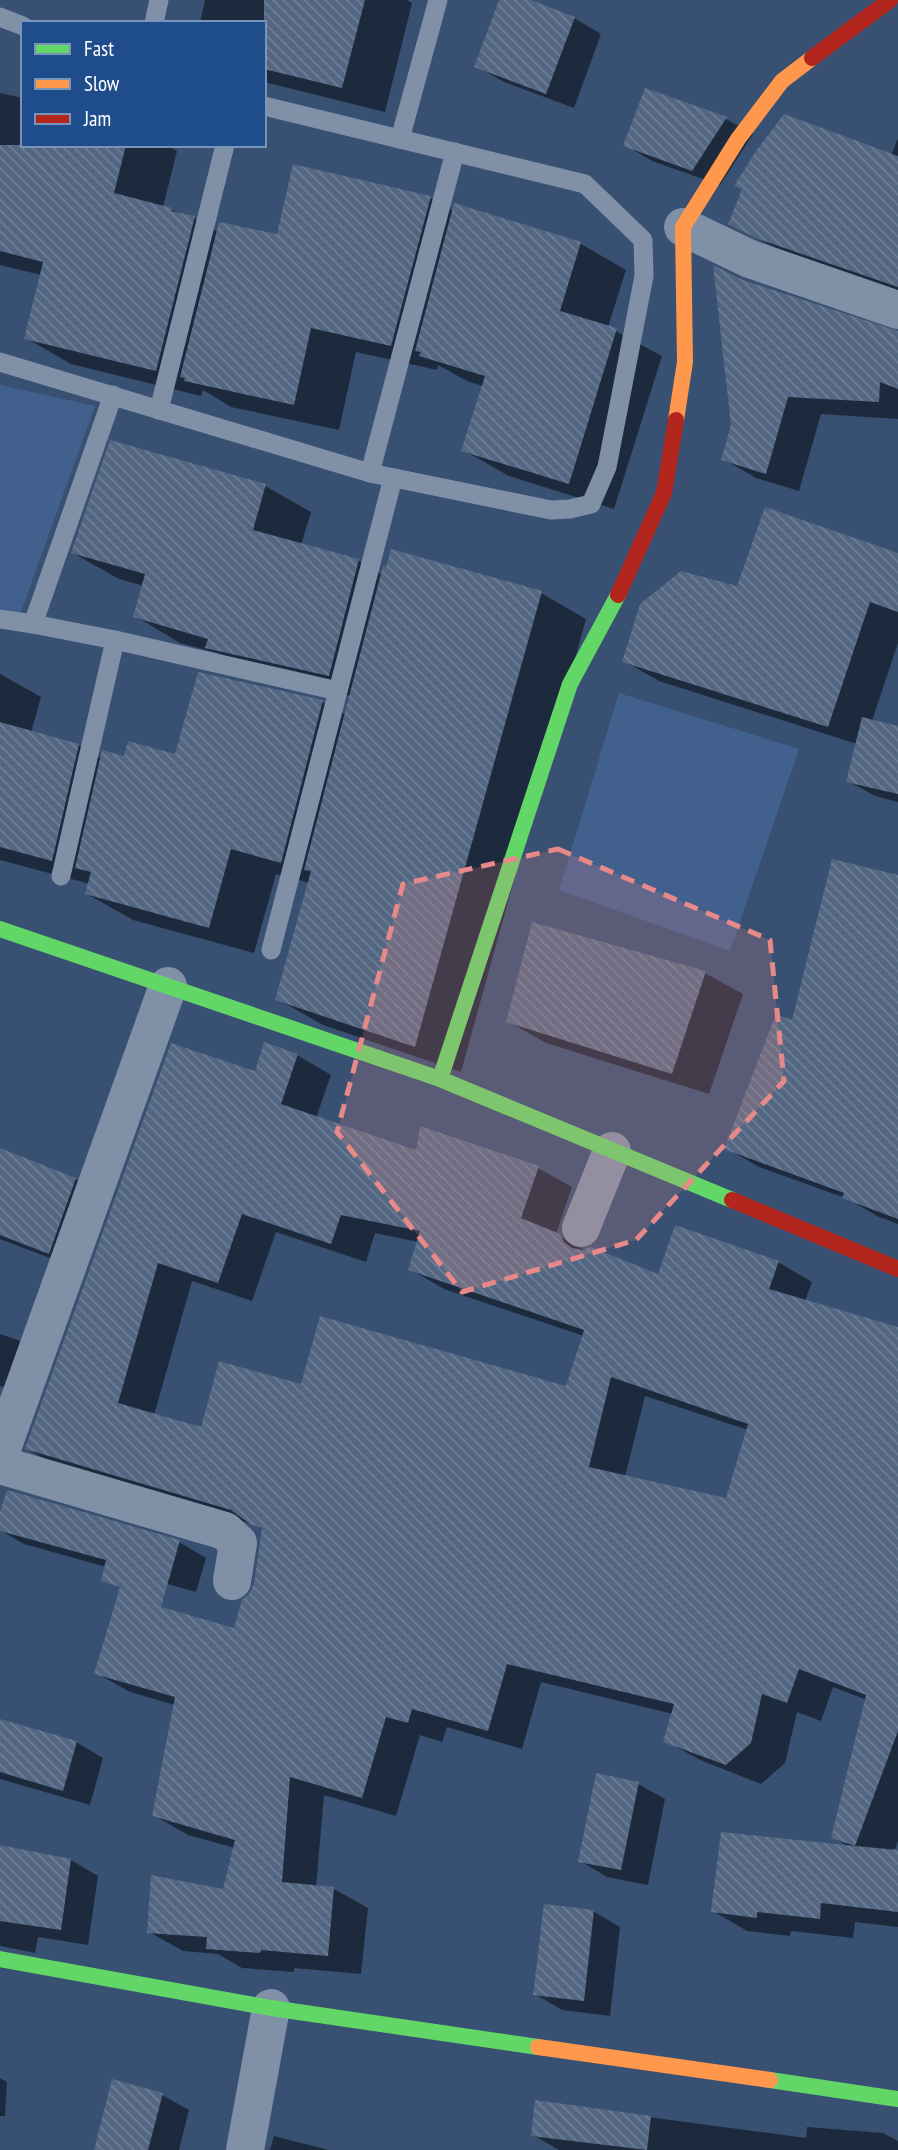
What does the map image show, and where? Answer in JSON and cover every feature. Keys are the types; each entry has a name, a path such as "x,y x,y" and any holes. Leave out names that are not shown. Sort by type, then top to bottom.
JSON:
{"street":[{"path":"440,1079 570,684 622,587 664,493 685,362 683,226 738,139 782,81 890,0"},
{"path":"683,226 750,259 898,310"},
{"path":"0,929 440,1079 898,1269"},
{"path":"0,1454 168,986"},
{"path":"581,1228 612,1151"},
{"path":"0,1465 225,1531 238,1544 232,1581"},
{"path":"0,1959 271,2008 898,2099"},
{"path":"245,2150 271,2008"}],"lane":[{"path":"154,21 159,0"},
{"path":"400,139 438,0"},
{"path":"0,17 21,25"},
{"path":"0,362 370,473 551,510 591,504 607,467 644,276 643,240 585,184 266,106"},
{"path":"159,410 225,147"},
{"path":"370,473 454,152"},
{"path":"33,624 113,396"},
{"path":"271,950 393,478"},
{"path":"0,620 115,640 338,691"},
{"path":"61,876 115,640"}],"highlighted area":[{"path":"558,849 770,940 784,1081 636,1240 462,1292 337,1132 403,884"}],"water":[{"path":"0,385 95,406 21,612 0,609"},
{"path":"619,693 799,749 730,951 559,890"}],"building":[{"path":"264,0 365,0 342,88 266,69"},
{"path":"499,0 531,0 575,17 546,94 474,67"},
{"path":"645,88 727,117 692,171 623,146"},
{"path":"784,114 898,156 898,287 758,239 728,224 742,189 734,186"},
{"path":"0,145 126,147 114,193 195,216 156,371 24,339 43,262 0,251"},
{"path":"293,164 431,196 391,346 311,328 294,405 184,381 185,378 180,377 219,222 277,234"},
{"path":"454,203 581,242 560,311 617,328 569,484 461,451 485,376 419,356 421,352 415,351"},
{"path":"713,265 743,280 898,331 898,389 880,382 879,402 788,397 766,474 721,460 731,425"},
{"path":"110,440 266,484 253,530 359,559 329,676 205,648 208,639 133,617 145,574 71,553"},
{"path":"765,507 898,553 898,612 870,602 828,727 622,662 640,604 681,571 737,586"},
{"path":"391,549 542,591 415,1047 275,1000 311,871 304,870 383,566 386,567"},
{"path":"198,672 323,700 281,863 231,849 209,928 85,894 91,872 75,868 102,750 124,756 128,741 175,754"},
{"path":"862,717 898,726 898,794 846,782"},
{"path":"0,722 79,744 52,861 0,847"},
{"path":"832,859 898,875 898,1219 842,1198 844,1193 724,1149 776,1014 792,1020"},
{"path":"532,922 706,971 672,1074 506,1022"},
{"path":"264,1042 298,1054 281,1104 416,1150 420,1126 539,1166 521,1218 560,1234 564,1242 572,1248 583,1250 591,1247 658,1274 675,1225 779,1261 769,1289 898,1327 898,1731 855,1846 831,1838 866,1695 799,1669 787,1703 762,1694 751,1743 726,1765 663,1742 674,1704 507,1664 488,1731 412,1709 408,1723 386,1717 362,1798 290,1777 282,1882 334,1887 328,1956 261,1950 260,1953 206,1949 207,1937 147,1933 151,1875 223,1889 235,1840 152,1816 175,1697 94,1674 120,1587 101,1581 106,1560 0,1531 0,1512 7,1490 180,1540 161,1607 234,1628 242,1600 254,1584 262,1528 250,1524 231,1510 25,1449 171,1043 255,1071","holes":["242,1214 331,1244 341,1215 420,1231 408,1270 584,1330 566,1386 320,1316 301,1384 219,1361 201,1427 118,1403 158,1263 218,1283","611,1377 748,1424 726,1498 589,1467"]},
{"path":"0,1148 76,1178 49,1254 0,1235"},
{"path":"0,1719 77,1741 63,1791 0,1772"},
{"path":"596,1773 639,1782 621,1870 578,1862"},
{"path":"721,1832 898,1850 898,1912 821,1903 820,1919 757,1912 757,1918 711,1912"},
{"path":"0,1845 71,1859 61,1930 0,1921"},
{"path":"544,1904 594,1910 584,2001 533,1995"},
{"path":"112,2079 163,2093 148,2150 94,2150"},
{"path":"535,2100 651,2116 647,2150 531,2136"}],"traffic: fast":[{"path":"440,1079 570,684 618,595"},
{"path":"0,929 440,1079 732,1200"},
{"path":"0,1959 271,2008 538,2047"},
{"path":"770,2080 898,2099"}],"traffic: slow":[{"path":"676,420 685,362 683,227 738,139 782,81 812,58"},
{"path":"538,2047 770,2080"}],"traffic: jam":[{"path":"812,58 890,0"},
{"path":"618,595 664,493 676,420"},
{"path":"732,1200 898,1269"}]}
